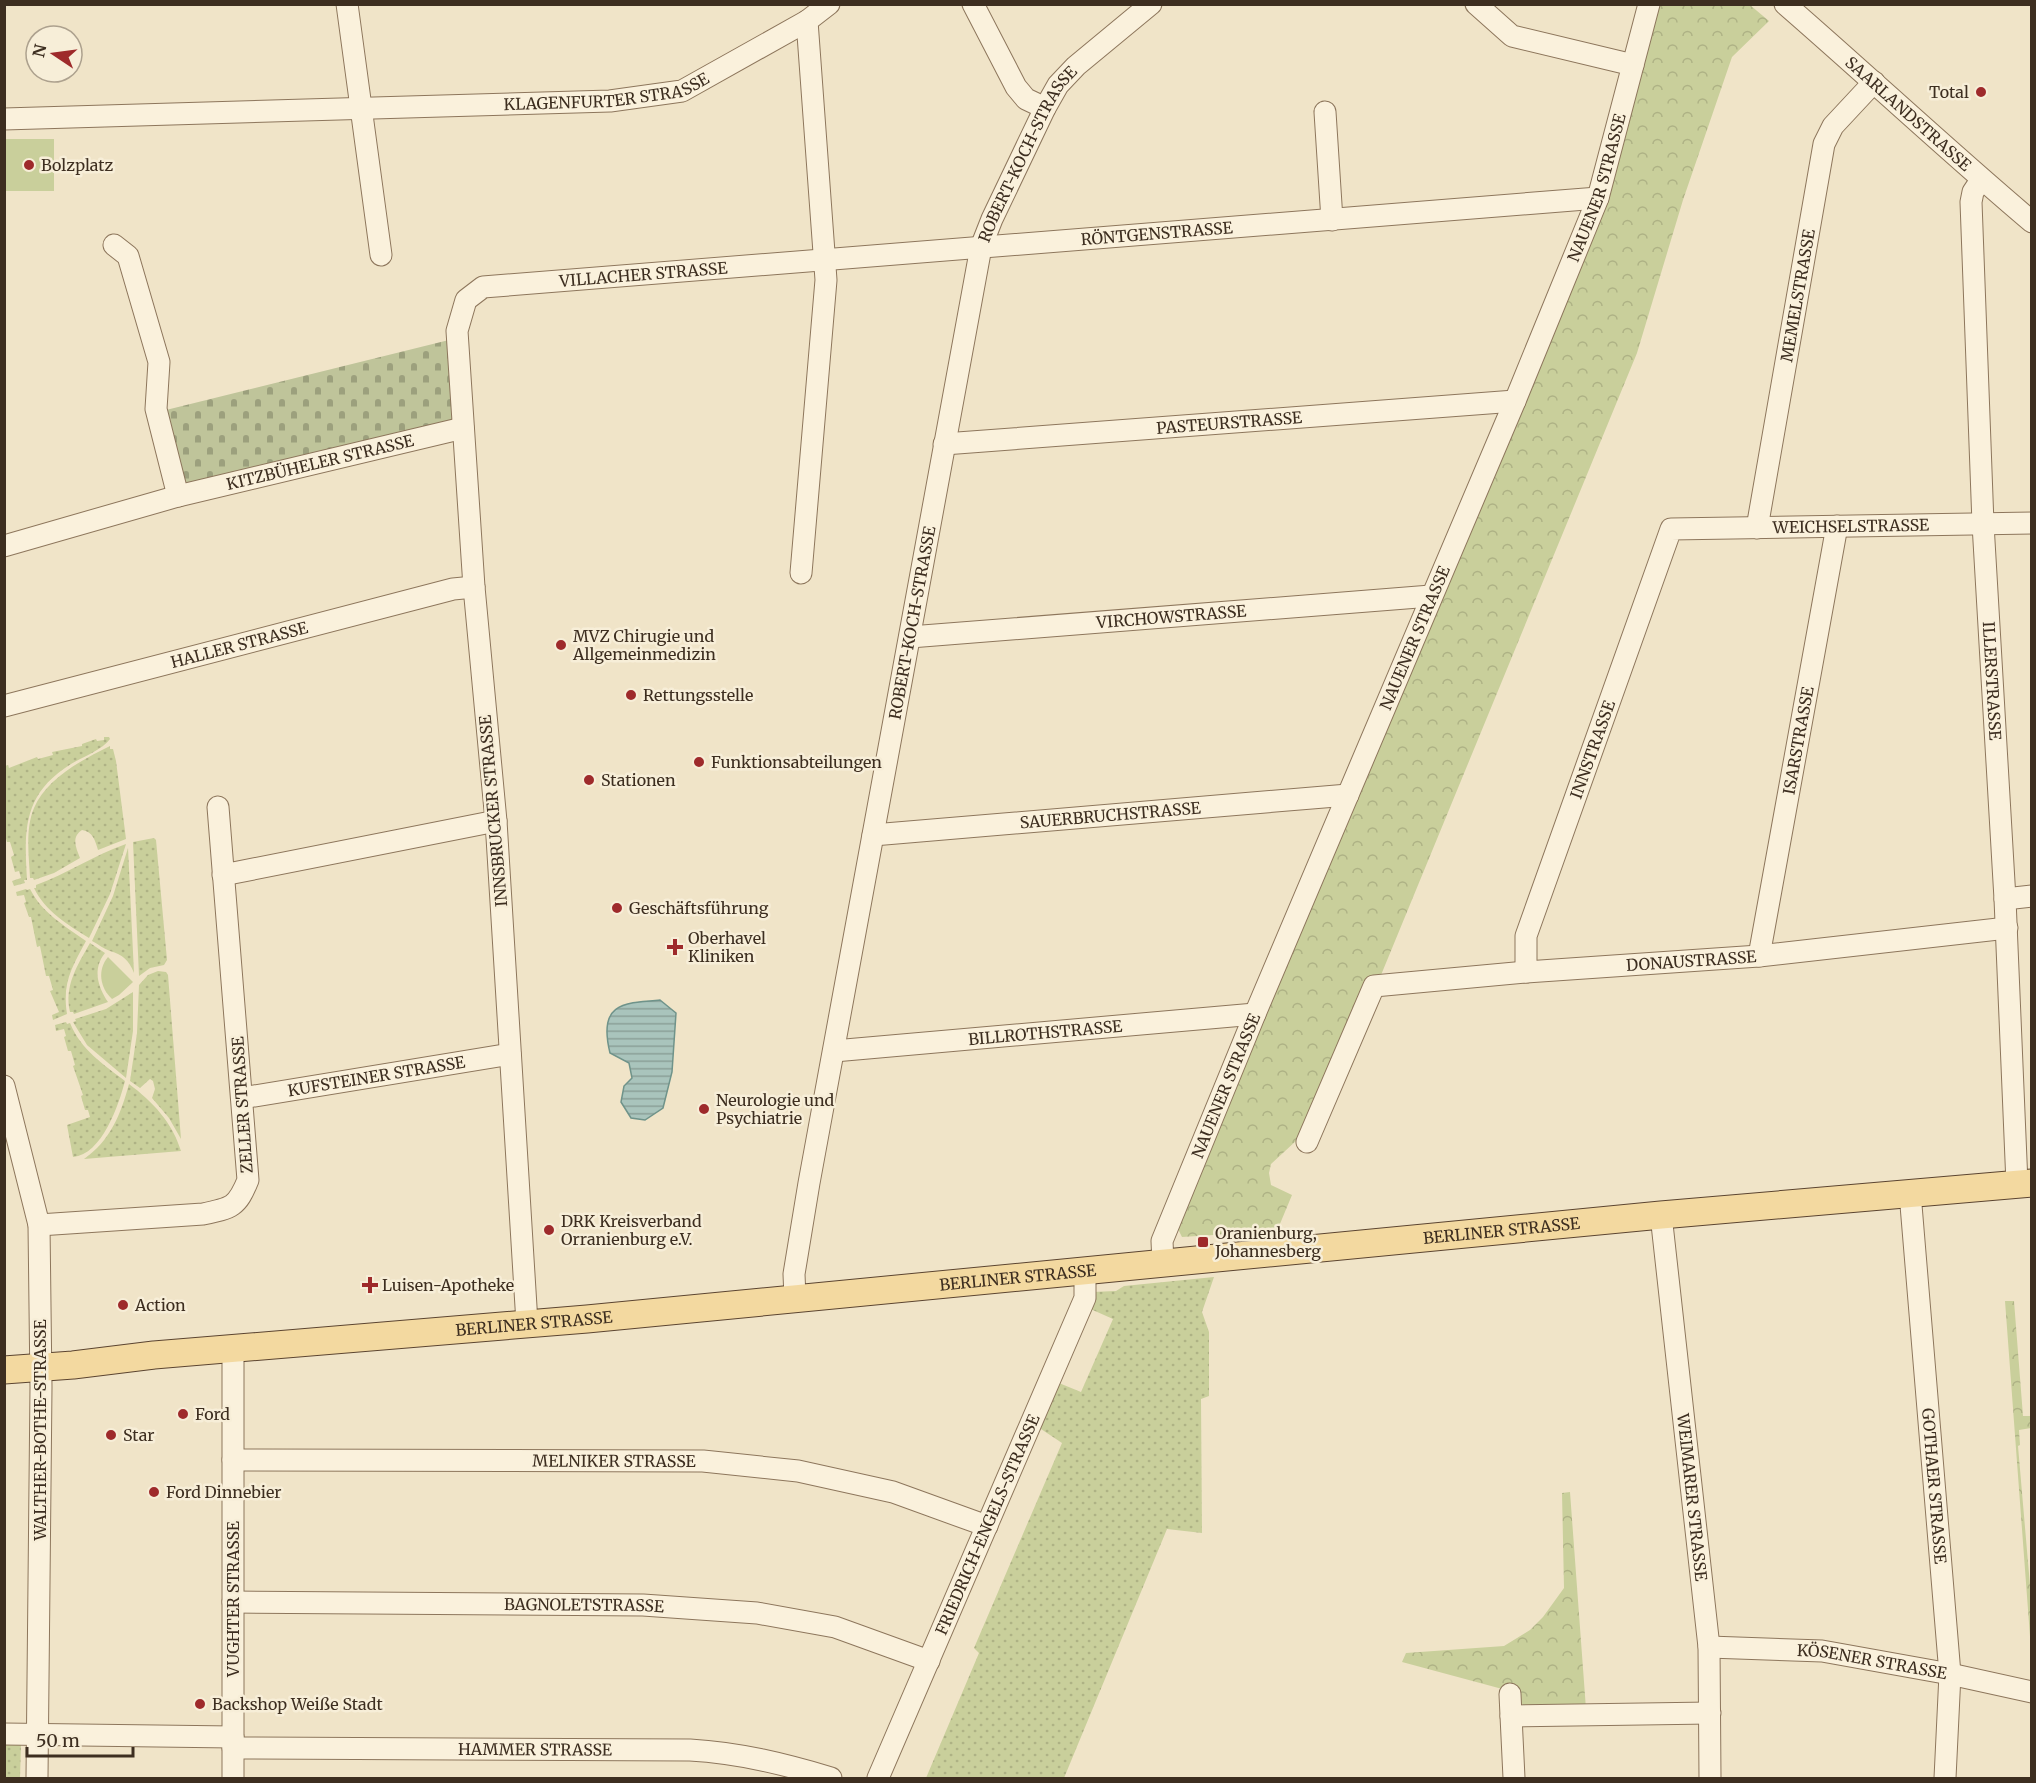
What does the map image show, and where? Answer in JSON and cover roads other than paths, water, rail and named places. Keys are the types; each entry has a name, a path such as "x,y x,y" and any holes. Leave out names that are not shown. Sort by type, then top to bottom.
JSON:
{"main road":[{"name":"BERLINER STRASSE","path":"4,1370 795,1298 1910,1192 2024,1184"}],"street":[{"path":"347,4 381,255"},
{"name":"KLAGENFURTER STRASSE","path":"4,119 610,101 682,91 807,21 829,4"},
{"path":"973,4 1016,87 1026,99 1045,108"},
{"name":"ROBERT-KOCH-STRASSE","path":"795,1298 794,1274 981,248 992,219 1058,85 1076,66 1151,4"},
{"path":"1476,4 1512,36 1633,65"},
{"name":"NAUENER STRASSE","path":"1163,1263 1162,1242 1255,1014 1515,402 1598,198 1648,4"},
{"name":"SAARLANDSTRASSE","path":"1785,4 2031,222"},
{"path":"801,573 826,280 807,21"},
{"name":"MEMELSTRASSE","path":"1757,528 1824,144 1833,126 1874,82"},
{"path":"1325,112 1332,220"},
{"name":"ILLERSTRASSE","path":"1981,180 1973,192 1971,202 1983,525 2024,1184"},
{"name":"RÖNTGENSTRASSE","path":"981,248 1598,198"},
{"path":"114,245 128,256 159,362 156,409 178,496"},
{"name":"VILLACHER STRASSE","path":"466,300 483,287 981,248"},
{"name":"INNSBRUCKER STRASSE","path":"466,300 457,330 474,587 496,821 526,1323"},
{"name":"PASTEURSTRASSE","path":"944,444 1515,402"},
{"name":"KITZBÜHELER STRASSE","path":"4,546 178,496 464,428"},
{"name":"WEICHSELSTRASSE","path":"1671,529 2031,523"},
{"name":"ISARSTRASSE","path":"1759,956 1837,526"},
{"name":"INNSTRASSE","path":"1526,972 1526,936 1671,529"},
{"name":"HALLER STRASSE","path":"4,706 430,595 474,587"},
{"name":"VIRCHOWSTRASSE","path":"910,637 1431,596"},
{"name":"SAUERBRUCHSTRASSE","path":"873,835 1348,795"},
{"name":"ZELLER STRASSE","path":"39,1225 203,1214 223,1210 240,1201 248,1180 218,807"},
{"path":"223,875 496,821"},
{"path":"2005,899 2031,896"},
{"name":"DONAUSTRASSE","path":"1307,1142 1374,986 1526,972 1759,956 2007,928"},
{"name":"BILLROTHSTRASSE","path":"834,1051 1255,1014"},
{"name":"KUFSTEINER STRASSE","path":"242,1098 510,1054"},
{"name":"WALTHER-BOTHE-STRASSE","path":"4,1086 39,1225 41,1367 37,1779"},
{"name":"GOTHAER STRASSE","path":"1910,1192 1950,1674 1945,1779"},
{"name":"WEIMARER STRASSE","path":"1661,1215 1709,1647 1710,1779"},
{"name":"FRIEDRICH-ENGELS-STRASSE","path":"878,1779 1085,1298 1085,1270"},
{"name":"VUGHTER STRASSE","path":"233,1348 233,1779"},
{"name":"MELNIKER STRASSE","path":"233,1460 703,1461 798,1471 882,1489 987,1526"},
{"name":"BAGNOLETSTRASSE","path":"233,1602 643,1605 757,1613 835,1627 929,1661"},
{"name":"KÖSENER STRASSE","path":"1709,1647 1822,1651 1950,1674 2031,1692"},
{"path":"1510,1694 1514,1779"},
{"path":"1511,1716 1710,1713"},
{"name":"HAMMER STRASSE","path":"4,1734 233,1742 690,1749 782,1763 831,1779"}],"water":[{"path":"660,1000 676,1013 672,1072 663,1108 645,1120 631,1118 621,1102 624,1086 632,1078 629,1063 610,1053 607,1024 610,1015 624,1005"}],"place":[{"name":"Total","path":"1981,92"},
{"name":"Bolzplatz","path":"29,165"},
{"name":"MVZ Chirugie und Allgemeinmedizin","path":"561,645"},
{"name":"Rettungsstelle","path":"631,695"},
{"name":"Funktionsabteilungen","path":"699,762"},
{"name":"Stationen","path":"589,780"},
{"name":"Geschäftsführung","path":"617,908"},
{"name":"Oberhavel Kliniken","path":"675,947"},
{"name":"Neurologie und Psychiatrie","path":"704,1109"},
{"name":"DRK Kreisverband Orranienburg e.V.","path":"549,1230"},
{"name":"Oranienburg, Johannesberg","path":"1203,1242"},
{"name":"Luisen-Apotheke","path":"370,1285"},
{"name":"Action","path":"123,1305"},
{"name":"Ford","path":"183,1414"},
{"name":"Star","path":"111,1435"},
{"name":"Ford Dinnebier","path":"154,1492"},
{"name":"Backshop Weiße Stadt","path":"200,1704"}]}
